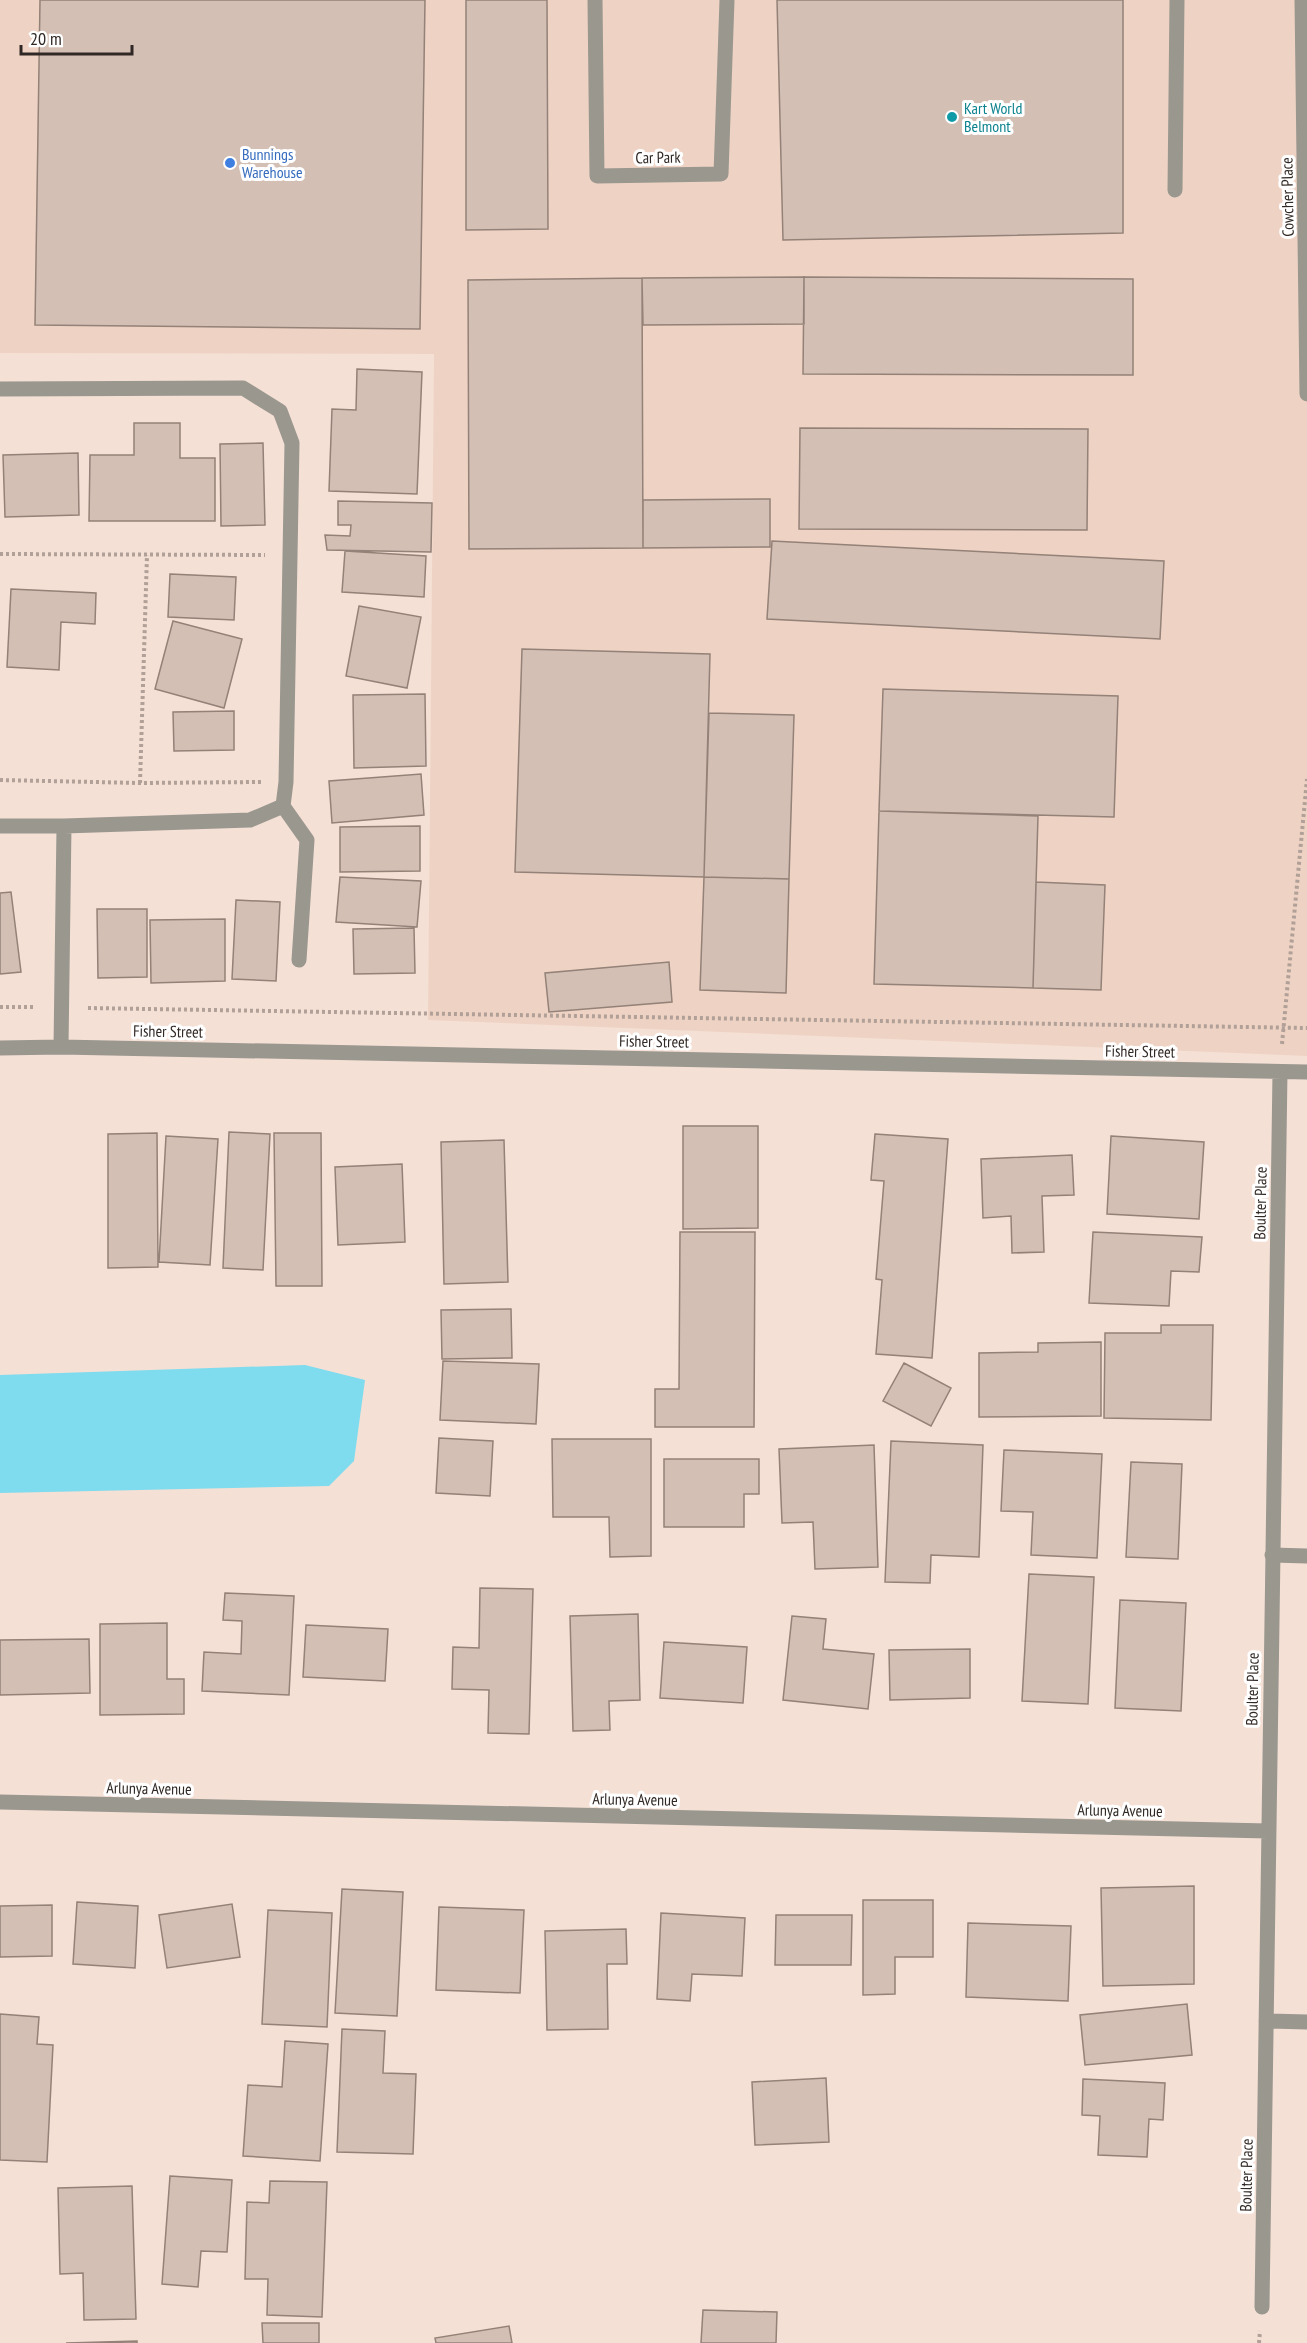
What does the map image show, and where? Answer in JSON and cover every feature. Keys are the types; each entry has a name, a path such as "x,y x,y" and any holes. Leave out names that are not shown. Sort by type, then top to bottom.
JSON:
{"street":[{"name":"Car Park","path":"595,0 597,176 721,174 727,0"},
{"path":"1175,190 1177,0"},
{"name":"Cowcher Place","path":"1302,0 1307,394"},
{"path":"0,389 243,388 280,411 292,443 286,782 282,806 307,840 299,960"},
{"path":"0,826 250,820 282,806"},
{"path":"62,1047 64,826"},
{"name":"Fisher Street","path":"0,1048 62,1047 1307,1072"},
{"name":"Boulter Place","path":"1262,2307 1280,1072"},
{"path":"1272,1555 1307,1556"},
{"name":"Arlunya Avenue","path":"0,1802 1268,1831"},
{"path":"1266,2021 1307,2022"}],"path":[{"path":"0,554 289,555"},
{"path":"140,783 147,555"},
{"path":"1280,1072 1307,779"},
{"path":"0,780 140,783 286,782"},
{"path":"0,1006 1307,1028"}],"shaded area":[{"path":"0,0 1307,0 1307,1056 428,1020 434,354 0,353"}],"water":[{"path":"305,1365 365,1380 354,1461 329,1486 0,1493 0,1375"}],"building":[{"name":"Bunnings Warehouse","path":"40,0 425,0 420,329 35,325"},
{"path":"466,0 547,0 548,229 466,230"},
{"name":"Kart World Belmont","path":"777,0 1123,0 1123,233 783,240"},
{"path":"804,277 1133,279 1133,375 803,374"},
{"path":"804,277 804,324 643,325 642,278"},
{"path":"642,278 643,548 469,549 468,280"},
{"path":"357,369 422,372 417,494 329,491 332,409 356,410"},
{"path":"134,423 180,423 180,458 215,458 215,521 89,521 90,455 134,455"},
{"path":"800,428 1088,429 1087,530 799,529"},
{"path":"263,443 265,525 221,526 220,444"},
{"path":"78,453 79,515 5,517 3,455"},
{"path":"770,499 770,547 643,548 643,500"},
{"path":"338,501 432,503 431,552 327,550 325,535 350,536 351,525 338,525"},
{"path":"772,541 1164,561 1160,639 767,619"},
{"path":"345,551 426,556 424,597 342,592"},
{"path":"170,574 236,577 234,620 168,617"},
{"path":"11,589 96,593 95,624 61,622 59,670 7,667"},
{"path":"359,606 421,617 407,688 346,676"},
{"path":"173,621 242,639 224,708 155,689"},
{"path":"522,649 710,654 704,877 515,872"},
{"path":"883,689 1118,696 1114,817 879,811"},
{"path":"425,694 426,766 354,768 353,695"},
{"path":"234,711 234,750 174,751 173,712"},
{"path":"709,713 794,715 789,879 704,877"},
{"path":"421,774 424,815 332,823 329,781"},
{"path":"879,811 1038,816 1033,988 874,984"},
{"path":"420,826 420,871 340,872 340,827"},
{"path":"340,877 421,881 417,927 336,922"},
{"path":"704,877 789,879 786,993 700,990"},
{"path":"1036,882 1105,885 1101,990 1033,988"},
{"path":"11,892 21,972 0,974 0,893"},
{"path":"236,900 280,902 276,981 232,979"},
{"path":"97,909 147,909 147,977 98,978"},
{"path":"225,919 225,981 151,983 150,920"},
{"path":"414,928 415,973 354,974 353,929"},
{"path":"669,962 672,1002 549,1012 545,973"},
{"path":"683,1126 758,1126 758,1228 683,1229"},
{"path":"229,1132 270,1134 263,1270 223,1268"},
{"path":"157,1133 158,1267 108,1268 108,1134"},
{"path":"274,1133 321,1133 322,1286 276,1286"},
{"path":"875,1134 948,1139 932,1358 876,1354 882,1280 876,1279 884,1181 871,1180"},
{"path":"166,1136 218,1139 210,1265 159,1262"},
{"path":"1111,1136 1204,1142 1199,1219 1107,1214"},
{"path":"504,1140 508,1282 444,1284 441,1142"},
{"path":"1072,1155 1074,1195 1042,1196 1044,1252 1012,1253 1011,1216 983,1218 981,1159"},
{"path":"402,1164 405,1242 338,1245 335,1167"},
{"path":"680,1232 755,1232 754,1427 655,1427 655,1389 679,1389"},
{"path":"1093,1232 1202,1237 1199,1272 1171,1271 1169,1306 1089,1303"},
{"path":"511,1309 512,1358 442,1359 441,1310"},
{"path":"1161,1325 1213,1325 1211,1420 1104,1418 1105,1333 1161,1333"},
{"path":"1101,1342 1101,1416 979,1417 979,1353 1038,1352 1038,1343"},
{"path":"443,1361 539,1364 536,1424 440,1420"},
{"path":"904,1363 951,1388 931,1426 883,1401"},
{"path":"439,1438 493,1441 490,1496 436,1493"},
{"path":"552,1439 651,1439 651,1556 610,1557 609,1517 553,1517"},
{"path":"891,1441 983,1445 979,1557 931,1555 930,1583 885,1582"},
{"path":"874,1445 878,1567 815,1569 813,1522 782,1523 779,1449"},
{"path":"1004,1450 1102,1454 1097,1558 1031,1555 1033,1512 1001,1511"},
{"path":"664,1459 759,1459 759,1494 744,1494 744,1527 664,1527"},
{"path":"1131,1462 1182,1464 1178,1559 1126,1557"},
{"path":"1029,1574 1094,1577 1088,1704 1022,1701"},
{"path":"480,1588 533,1589 529,1734 488,1733 489,1690 452,1689 453,1647 479,1648"},
{"path":"225,1593 294,1596 289,1695 202,1691 204,1652 241,1654 242,1621 223,1620"},
{"path":"1120,1600 1186,1603 1181,1711 1115,1708"},
{"path":"638,1614 640,1700 609,1701 610,1730 573,1731 570,1616"},
{"path":"792,1616 826,1619 823,1649 874,1654 868,1709 783,1700"},
{"path":"167,1623 167,1679 184,1679 184,1714 100,1715 100,1624"},
{"path":"306,1625 388,1629 385,1681 303,1677"},
{"path":"89,1639 90,1693 0,1695 0,1640"},
{"path":"664,1642 747,1647 743,1703 660,1698"},
{"path":"970,1649 970,1698 890,1700 889,1650"},
{"path":"1194,1886 1194,1984 1103,1986 1101,1888"},
{"path":"342,1889 403,1892 397,2016 335,2013"},
{"path":"863,1900 933,1900 933,1957 895,1957 895,1994 863,1995"},
{"path":"77,1902 138,1906 135,1968 73,1964"},
{"path":"232,1904 240,1957 167,1968 159,1915"},
{"path":"52,1905 52,1956 0,1957 0,1906"},
{"path":"439,1907 524,1910 520,1993 436,1990"},
{"path":"268,1910 332,1913 327,2027 262,2024"},
{"path":"661,1913 745,1918 742,1976 692,1974 690,2001 657,1999"},
{"path":"776,1915 852,1915 851,1965 775,1965"},
{"path":"968,1923 1071,1926 1068,2001 966,1997"},
{"path":"626,1929 627,1964 607,1964 608,2029 547,2030 545,1931"},
{"path":"1187,2004 1192,2055 1085,2065 1080,2015"},
{"path":"0,2014 39,2017 37,2044 53,2045 47,2162 0,2160"},
{"path":"342,2029 385,2031 383,2073 416,2074 413,2154 337,2152"},
{"path":"285,2041 328,2044 320,2161 243,2156 248,2085 282,2087"},
{"path":"826,2078 829,2142 755,2145 752,2082"},
{"path":"1083,2079 1165,2083 1163,2120 1149,2119 1147,2157 1098,2155 1100,2116 1082,2115"},
{"path":"170,2176 232,2180 227,2252 201,2251 198,2287 162,2284"},
{"path":"270,2181 327,2182 322,2317 267,2315 268,2279 245,2279 247,2202 269,2203"},
{"path":"132,2186 136,2319 84,2320 83,2273 60,2274 58,2188"},
{"path":"703,2310 777,2312 776,2343 701,2343"},
{"path":"262,2323 319,2323 319,2343 263,2343"},
{"path":"509,2326 512,2343 436,2343 435,2338"},
{"path":"137,2341 137,2343 66,2343"}],"place":[{"name":"Kart World Belmont","path":"952,117"},
{"name":"Bunnings Warehouse","path":"230,163"}]}
